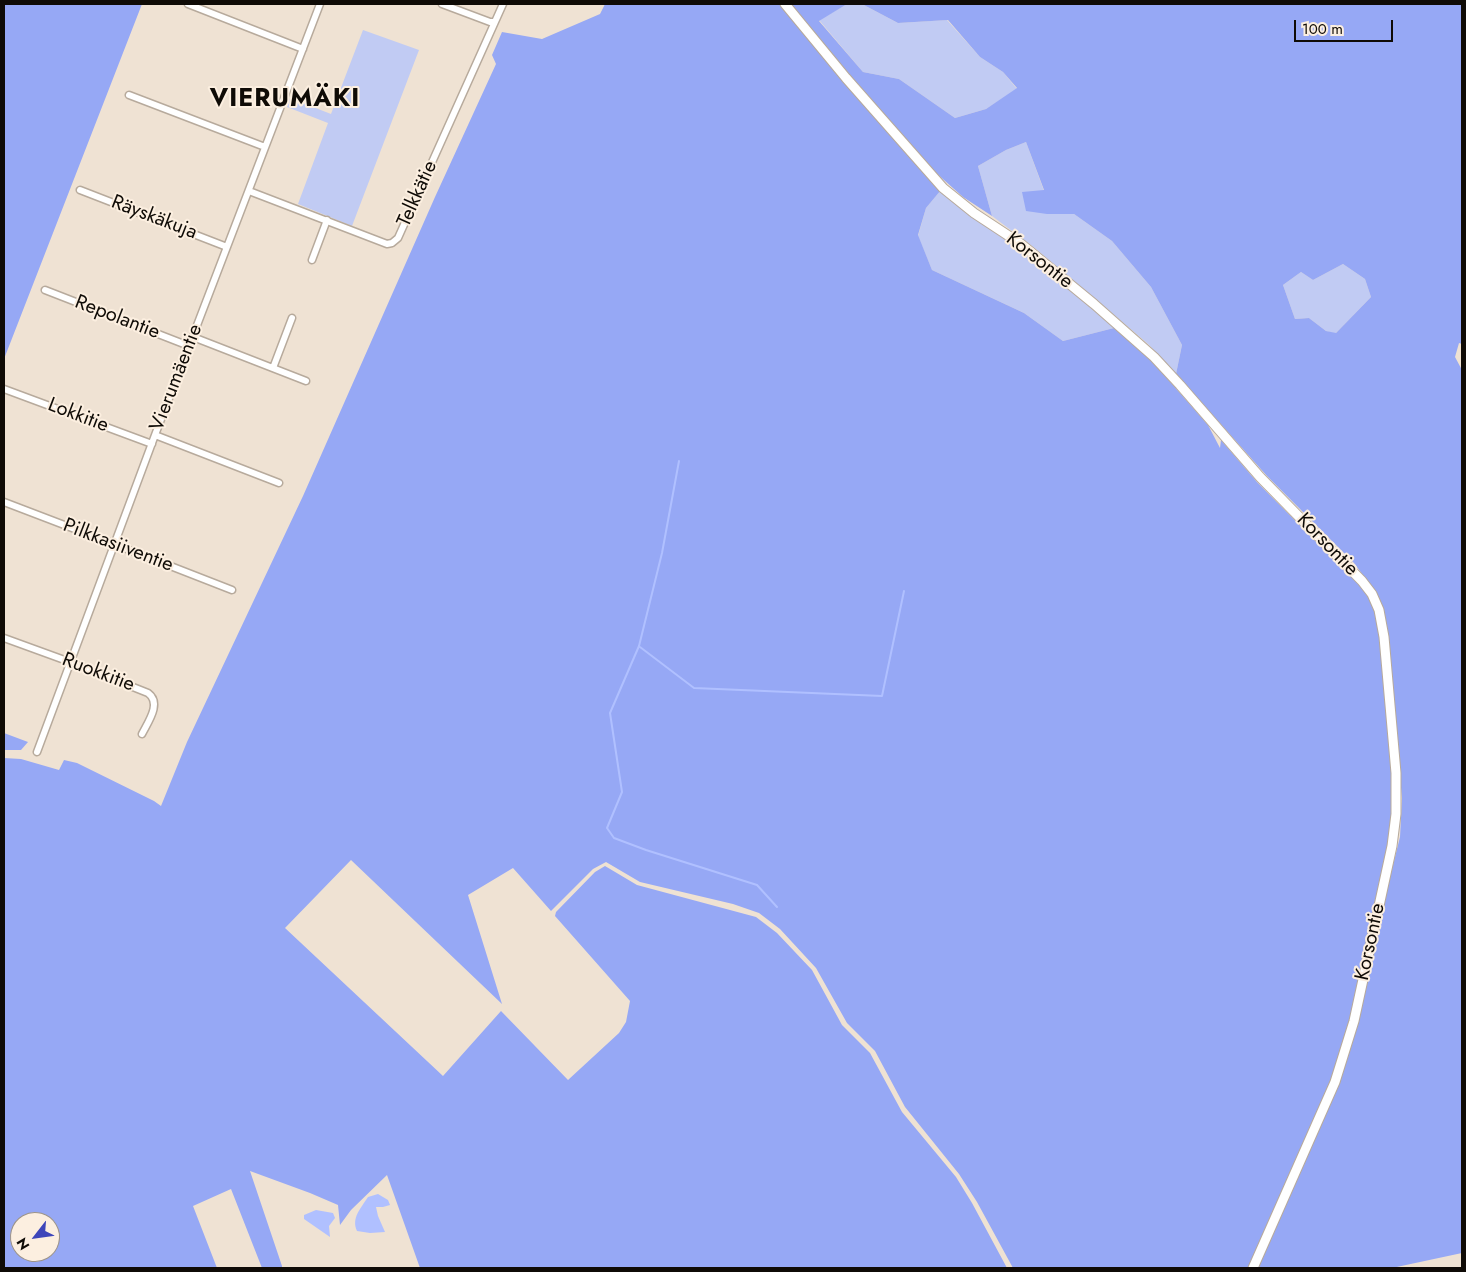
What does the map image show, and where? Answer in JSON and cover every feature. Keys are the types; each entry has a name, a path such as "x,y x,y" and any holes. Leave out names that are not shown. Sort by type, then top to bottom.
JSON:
{"main road":[{"name":"Korsontie","path":"785,4 846,78 943,188 974,213 1021,244 1094,304 1154,357 1260,477 1362,581 1372,594 1379,610 1384,636 1396,773 1396,814 1392,846 1354,1021 1335,1082 1253,1268"}],"street":[{"path":"188,4 303,49"},
{"name":"Vierumäentie","path":"36,752 320,4"},
{"path":"442,4 494,22"},
{"name":"Telkkätie","path":"249,191 387,244 392,243 398,238 503,4"},
{"path":"129,95 265,147"},
{"name":"Räyskäkuja","path":"80,190 228,247"},
{"path":"312,260 326,220"},
{"name":"Repolantie","path":"45,290 189,346"},
{"path":"273,368 292,318"},
{"path":"193,337 306,381"},
{"name":"Lokkitie","path":"4,388 152,444"},
{"path":"155,435 279,482"},
{"name":"Pilkkasiiventie","path":"4,502 232,590"},
{"name":"Ruokkitie","path":"4,638 148,693 152,696 155,704 142,734"}],"shaded area":[{"path":"4,4 142,4 4,359"},
{"path":"605,4 779,4 941,190 926,208 918,235 932,270 1024,313 1063,341 1114,328 1152,361 1208,425 1220,448 1221,440 1257,482 1358,582 1374,606 1380,629 1393,771 1393,811 1388,845 1367,956 1334,1081 1251,1268 1013,1268 977,1202 959,1174 905,1107 875,1051 847,1023 816,968 780,929 759,913 733,904 640,882 606,862 593,869 551,911 513,868 468,895 502,1004 351,860 285,928 443,1076 501,1011 568,1080 619,1033 626,1022 630,1001 555,916 556,912 595,872 605,866 637,885 756,917 777,933 812,970 842,1025 870,1053 902,1112 956,1177 1007,1268 420,1268 387,1175 351,1210 340,1225 338,1205 250,1171 282,1268 262,1268 231,1189 193,1206 217,1268 4,1268 4,758 21,759 59,770 64,760 77,763 161,806 187,742 303,496 496,64 492,55 502,32 542,39 600,14"},
{"path":"790,4 847,4 819,21 863,72 899,79 955,118 986,109 1017,88 1003,72 980,57 948,20 898,23 862,4 1462,4 1462,344 1459,343 1455,357 1462,370 1462,1253 1392,1268 1259,1268 1256,1266 1336,1082 1400,837 1402,798 1384,611 1376,593 1354,563 1267,476 1176,374 1182,345 1151,287 1112,241 1074,214 1047,214 1026,211 1022,192 1044,190 1026,142 1006,150 978,166 992,216 963,197 935,172","holes":["1343,264 1365,279 1371,297 1336,333 1326,331 1309,318 1295,319 1283,285 1301,272 1313,280"]},
{"path":"847,4 862,4 898,23 947,20 980,57 1003,72 1017,89 986,109 955,118 899,79 863,72 819,20"},
{"path":"363,30 419,50 352,226 298,204 328,123 287,107 290,98 331,114"},
{"path":"1026,142 1044,191 1047,214 1074,214 1112,241 1151,287 1182,345 1176,374 1148,344 1032,246 992,216 978,166 1006,150"},
{"path":"941,190 986,226 1056,277 1114,328 1063,341 1024,313 932,270 918,236 926,208"},
{"path":"1343,264 1365,279 1371,297 1335,334 1326,331 1309,318 1295,319 1283,285 1301,272 1313,280"},
{"path":"4,733 28,742 21,750 4,750"},
{"path":"378,1194 388,1200 390,1205 376,1207 385,1232 370,1233 357,1231 355,1222 360,1209 368,1197"},
{"path":"316,1210 333,1213 335,1218 329,1226 330,1237 304,1219 304,1215"}],"waterway":[{"path":"679,461 662,553 639,646 610,713 622,792 607,828 614,838 757,885 777,907"},
{"path":"640,647 694,688 882,696 904,591"}],"district":[{"name":"VIERUMÄKI","path":"285,100"}]}
